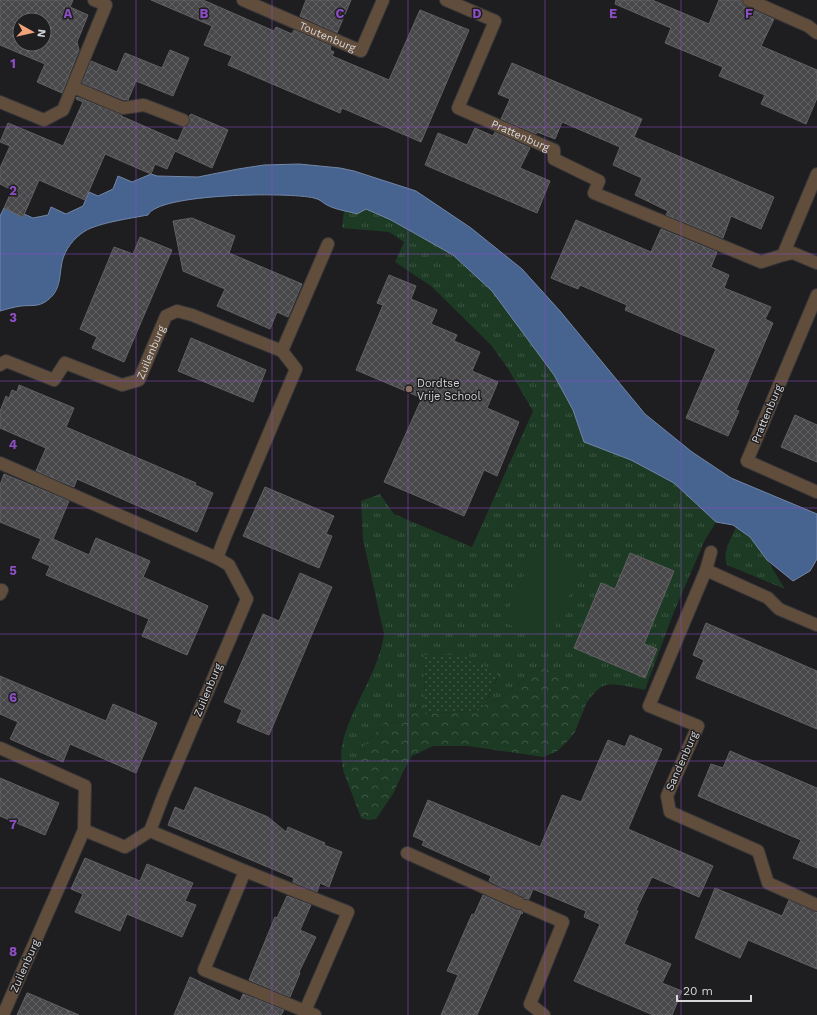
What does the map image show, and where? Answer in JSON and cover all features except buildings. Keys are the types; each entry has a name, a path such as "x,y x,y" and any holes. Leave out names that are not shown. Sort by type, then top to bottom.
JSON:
{"street":[{"path":"0,102 44,120 63,110 106,6 94,0"},
{"name":"Toutenburg","path":"243,0 361,51 383,0"},
{"name":"Prattenburg","path":"446,0 494,21 458,108 554,150 554,159 599,180 594,193 761,262 793,253 817,263"},
{"path":"749,0 808,26 817,33"},
{"path":"73,88 123,108 144,105 183,120"},
{"path":"783,255 817,174"},
{"path":"217,558 296,369 282,351 328,244"},
{"name":"Prattenburg","path":"817,295 747,462 817,492"},
{"name":"Zuilenburg","path":"0,365 6,361 54,380 65,363 122,385 139,380 166,316 177,310 282,351"},
{"name":"Zuilenburg","path":"0,463 217,558 229,565 247,598 164,794 150,831"},
{"name":"Sandenburg","path":"711,552 706,570 649,706 698,726 667,796 670,812 758,851 768,883 817,905"},
{"path":"706,570 768,598 779,609 817,625"},
{"name":"Zuilenburg","path":"0,748 85,786 84,830 3,1015"},
{"path":"84,830 124,847 150,831 348,912 310,1013 204,970 245,871"},
{"path":"407,853 563,922 530,1004 544,1015"}],"green space":[{"path":"366,209 391,220 453,255 492,291 554,375 573,410 584,442 631,460 674,483 716,522 705,540 673,614 645,690 619,685 606,685 598,690 587,702 568,680 554,671 537,668 501,698 486,702 499,675 424,655 425,704 420,706 403,723 385,722 353,761 343,770 341,752 346,732 371,676 381,648 384,634 363,539 361,501 380,494 394,514 472,547 533,411 507,367 491,345 431,286 395,262 404,242 389,232 342,228 344,210 357,214"},
{"path":"736,527 750,537 767,560 785,589 727,565 726,551"},
{"path":"536,548 581,568 549,641 503,622"},
{"path":"424,655 464,655 499,674 482,710 425,714"},
{"path":"537,668 554,671 568,680 587,702 575,732 556,752 543,757 468,746 433,746 412,756 393,794 376,819 368,820 361,818 343,770 353,761 385,722 403,723 420,706 425,704 425,714 482,710 486,702 501,698"}],"water":[{"path":"299,164 340,168 354,171 416,191 471,228 522,269 560,311 645,414 692,452 731,478 817,514 817,559 810,571 793,581 767,560 750,537 733,525 716,522 674,483 631,460 584,442 573,410 554,375 492,291 453,255 391,220 366,209 357,214 331,207 316,199 300,196 279,195 226,196 175,202 157,208 148,215 106,223 85,231 74,240 65,253 57,289 50,298 39,305 18,306 0,311 0,216 4,208 23,217 24,214 33,218 48,215 51,207 66,214 83,206 89,192 98,196 113,189 118,176 132,182 151,174 157,176 198,177 264,165"}],"place":[{"name":"Dordtse Vrije School","path":"409,389"}]}
